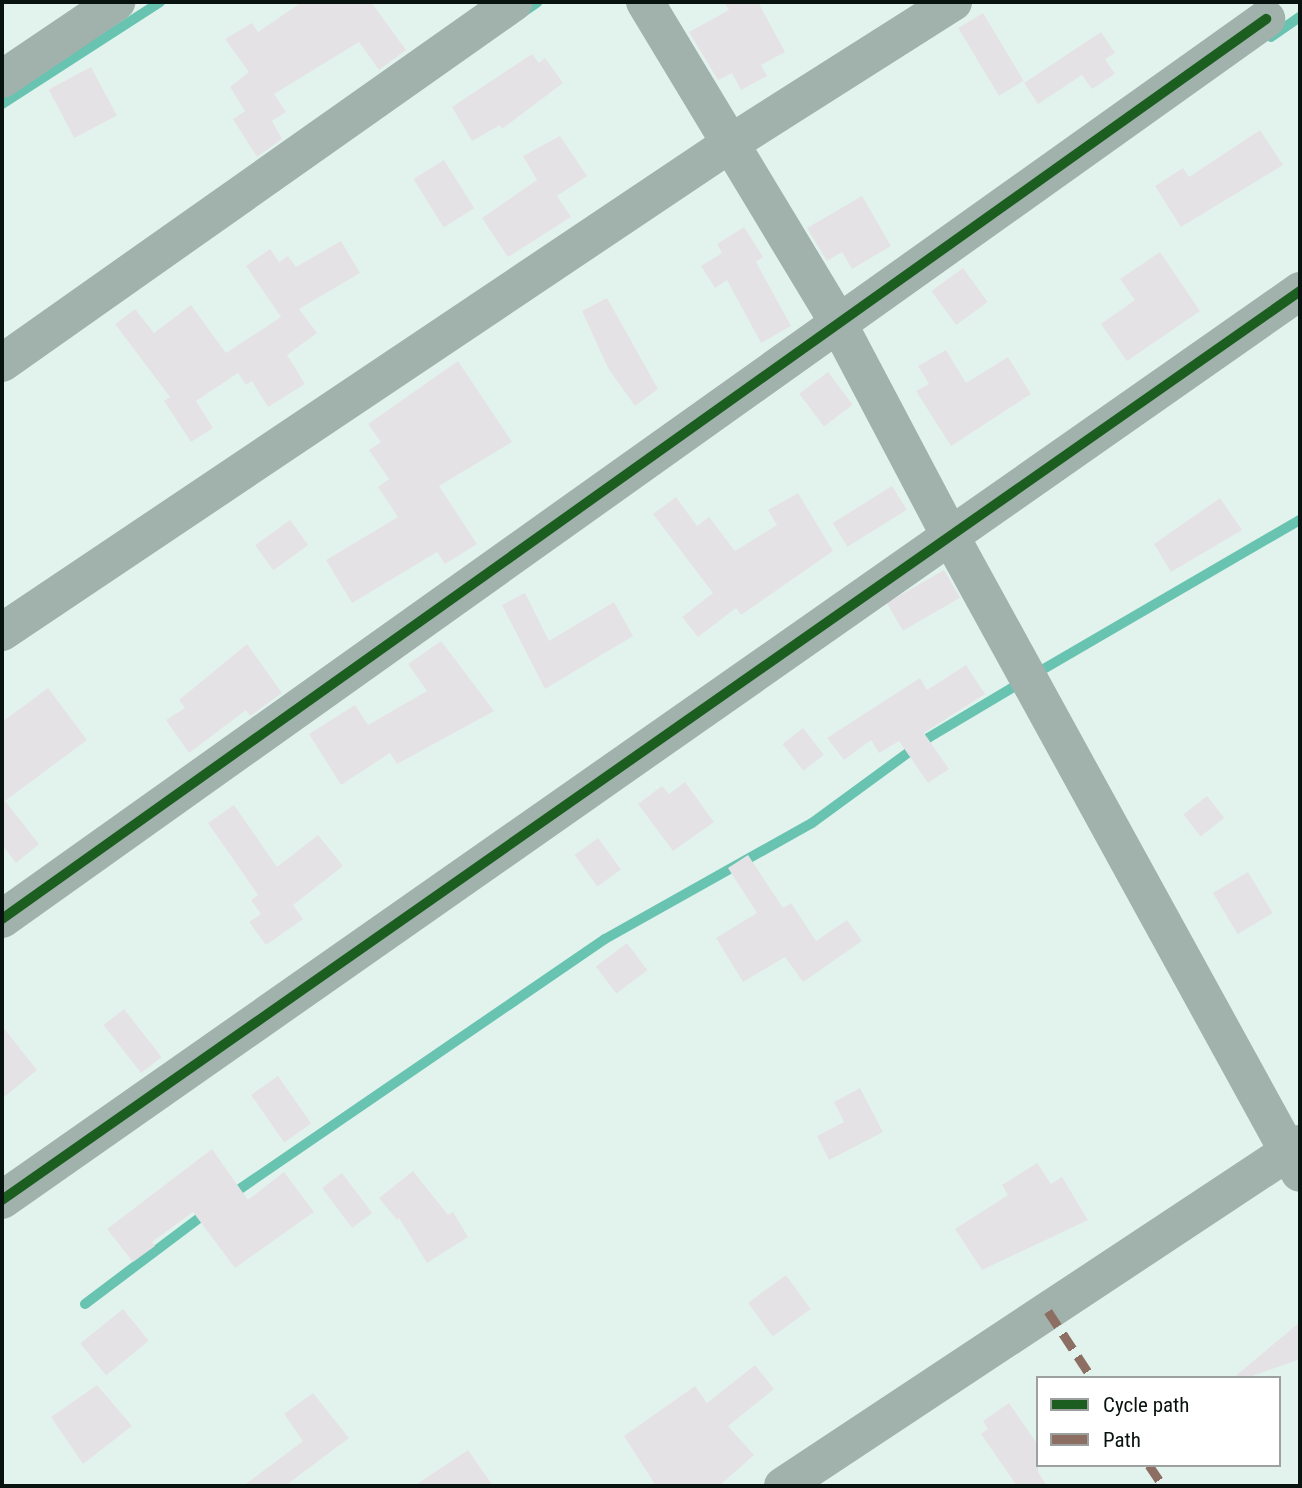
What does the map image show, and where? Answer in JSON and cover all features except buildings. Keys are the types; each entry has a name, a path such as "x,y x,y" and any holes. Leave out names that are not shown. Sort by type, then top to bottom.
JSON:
{"street":[{"path":"2,79 116,2"},
{"path":"2,363 514,2"},
{"path":"645,2 838,322 951,535 1297,1156 783,1486"},
{"path":"2,632 731,143 953,2"},
{"path":"2,919 1266,19"},
{"path":"2,1200 1300,291"}],"waterway":[{"path":"2,104 160,2"},
{"path":"522,13 538,2"},
{"path":"1271,37 1300,17"},
{"path":"1035,674 1300,520"},
{"path":"231,1195 605,939 812,823 928,738 1022,682"},
{"path":"85,1304 207,1212"}],"marked path":[{"path":"1048,1311 1091,1376"},
{"path":"1150,1467 1163,1486"}],"cycle path":[{"path":"2,919 1266,19"},
{"path":"2,1200 1300,291"}]}
